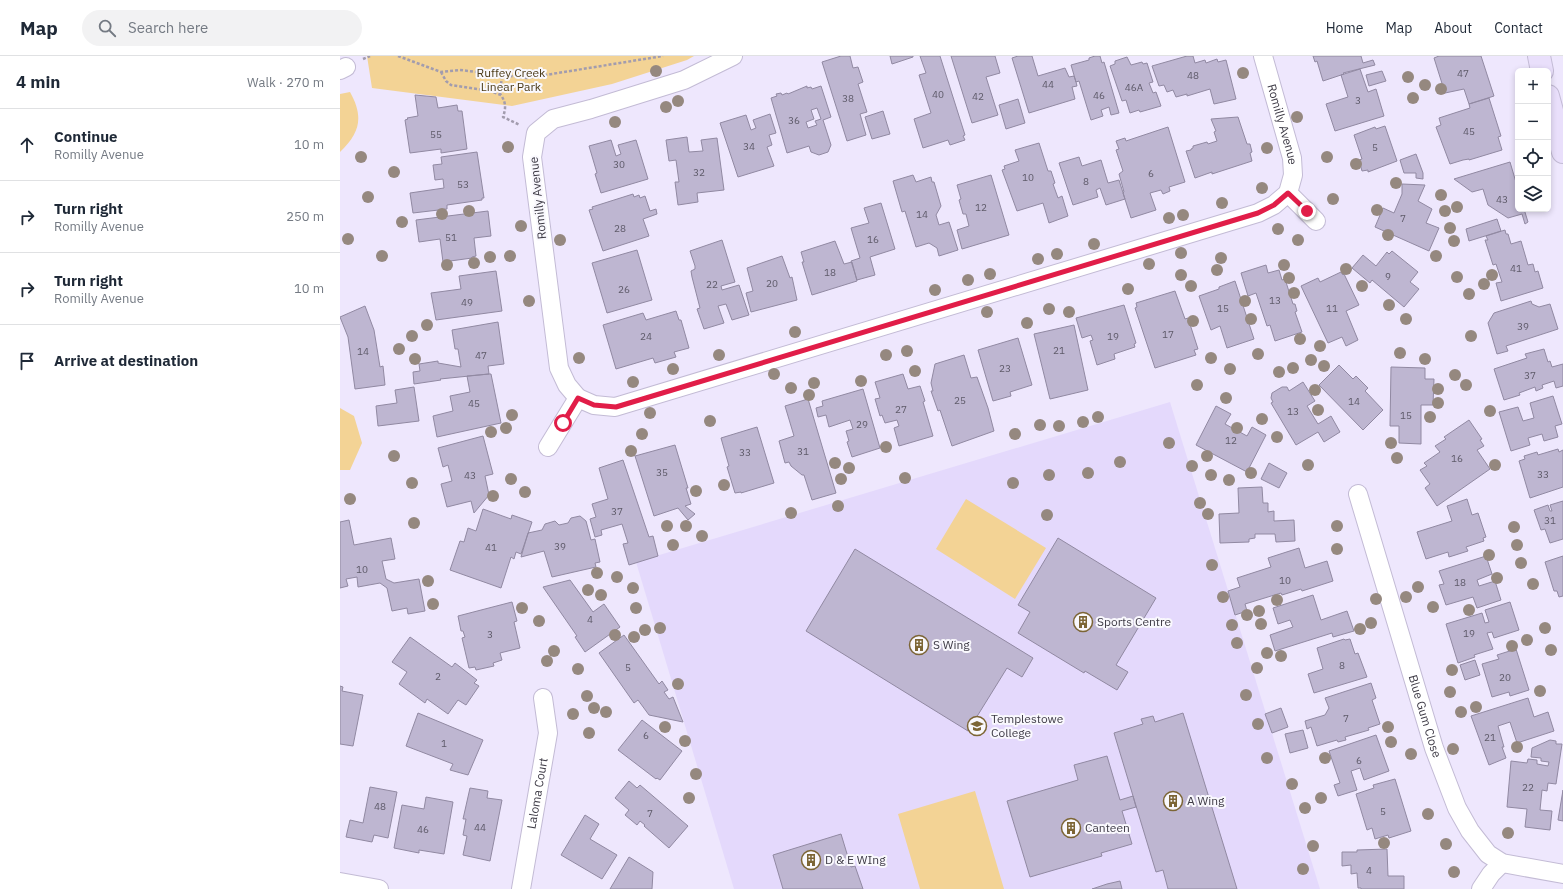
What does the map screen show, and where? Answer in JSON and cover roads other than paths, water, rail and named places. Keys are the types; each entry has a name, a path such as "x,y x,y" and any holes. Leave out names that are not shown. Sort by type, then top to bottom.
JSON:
{"main road":[{"path":"1539,56 1541,68"},
{"path":"1550,104 1563,152"}],"street":[{"name":"Romilly Avenue","path":"578,398 568,385 559,368 532,157 536,133 553,119 591,109 684,80 733,56"},
{"name":"Romilly Avenue","path":"1263,56 1292,158 1293,175 1288,193"},
{"path":"548,447 578,398 594,405 616,407 1258,213 1274,205 1288,193 1316,221"},
{"name":"Blue Gum Close","path":"1358,494 1434,748 1457,808 1470,831 1488,854 1502,863 1563,874"},
{"name":"Laloma Court","path":"521,889 548,733 543,698"},
{"path":"1481,889 1491,874 1502,863"},
{"path":"340,882 379,889"}],"place":[{"name":"Sports Centre","path":"1083,622"},
{"name":"S Wing","path":"919,645"},
{"name":"Templestowe College","path":"977,726"},
{"name":"A Wing","path":"1173,801"},
{"name":"Canteen","path":"1071,828"},
{"name":"D & E WIng","path":"811,860"}],"park label":[{"name":"Ruffey Creek Linear Park","path":"511,80"}]}
